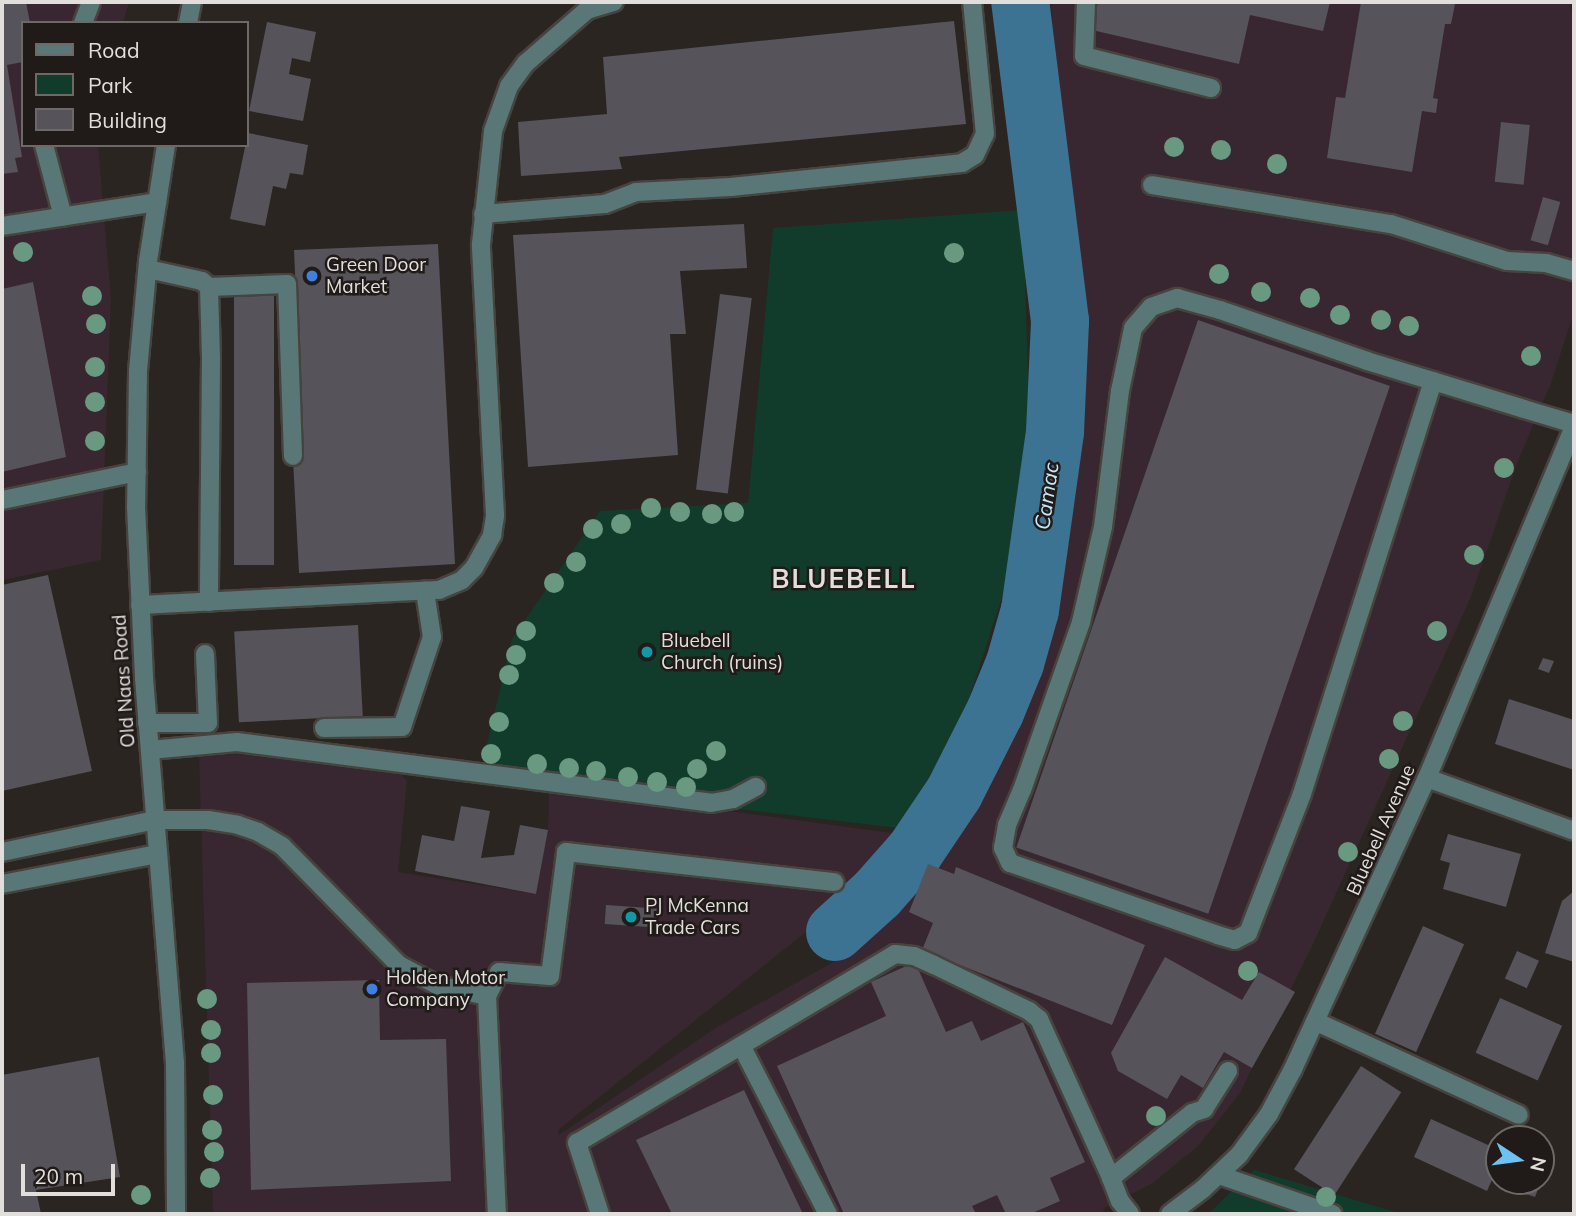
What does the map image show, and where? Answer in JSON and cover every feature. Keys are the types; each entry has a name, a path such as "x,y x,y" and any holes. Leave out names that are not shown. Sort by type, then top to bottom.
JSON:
{"street":[{"path":"84,21 91,2"},
{"path":"188,21 192,2"},
{"path":"140,605 425,591 451,587 462,580 485,552 492,535 494,460 481,244 494,131 509,86 526,63 575,19 600,3 614,2"},
{"path":"483,214 605,204 636,192 731,187 962,163 975,155 985,134 972,2"},
{"path":"1086,2 1084,56 1212,88"},
{"path":"45,147 63,217"},
{"name":"Old Naas Road","path":"166,147 148,269 138,371 137,472 140,605 147,723 175,1062 176,1214"},
{"path":"1152,185 1391,224 1507,261 1546,263 1574,271"},
{"path":"2,226 157,202"},
{"path":"148,269 202,281 209,287 287,284 293,456"},
{"path":"209,287 209,602"},
{"path":"1433,381 1302,794 1248,933 1235,940 1010,863 1003,848 1007,825 1022,790 1081,622 1098,551 1120,391 1133,328 1151,307 1177,299 1220,310 1574,425"},
{"name":"Bluebell Avenue","path":"1170,1214 1219,1175 1239,1155 1269,1114 1317,1022 1427,778 1574,425"},
{"path":"2,500 137,472"},
{"path":"324,729 402,727 432,637 425,591"},
{"path":"147,723 208,723 205,654"},
{"path":"150,750 237,742 711,803 733,799 756,787"},
{"path":"1427,778 1574,831"},
{"path":"2,852 156,820 208,820 258,832 282,846 399,965 438,985 487,996"},
{"path":"497,1214 487,996 499,972 551,976 566,852 834,882"},
{"path":"2,884 158,854"},
{"path":"600,1214 577,1143 895,954 914,956 1030,1011 1039,1019 1120,1200 1130,1214"},
{"path":"1317,1022 1519,1115"},
{"path":"741,1047 828,1214"},
{"path":"1111,1178 1192,1113 1204,1109 1228,1072"},
{"path":"1219,1175 1332,1214"}],"shaded area":[{"path":"2,2 129,2 124,21 21,21 21,147 98,147 111,298 101,560 2,580"},
{"path":"1051,2 1570,2 1574,25 1574,312 1551,383 1518,461 1470,599 1313,944 1240,1093 1199,1145 1153,1183 1104,1208 1103,1214 213,1214 199,755 244,754 398,771 407,781 398,872 536,894 548,830 549,787 899,834 859,884 821,920 558,1130 559,1135 717,1027 846,955 911,869 956,838 1010,746 1039,658 1069,516 1078,373"}],"green space":[{"path":"1023,210 1030,445 1003,594 959,730 898,828 479,778 512,639 600,511 748,503 773,228"},
{"path":"1254,1170 1402,1214 1208,1214"}],"building":[{"path":"2,2 26,2 30,21 21,21 21,62 7,65 22,157 15,158 18,172 2,174"},
{"path":"1098,2 1330,2 1323,31 1250,15 1239,64 1092,30"},
{"path":"1361,2 1455,4 1451,24 1445,24 1433,98 1438,99 1436,113 1422,111 1412,172 1327,158 1336,97 1345,98"},
{"path":"954,21 966,124 619,157 622,169 521,176 518,122 607,114 603,57"},
{"path":"267,22 316,32 310,62 292,58 289,74 311,79 303,121 249,111"},
{"path":"1501,122 1530,125 1524,185 1495,182"},
{"path":"248,133 308,145 303,175 290,173 286,189 273,186 265,226 230,219 245,147 248,147"},
{"path":"1543,197 1560,202 1548,245 1531,240"},
{"path":"744,224 747,268 680,271 686,334 670,334 678,455 528,467 513,235"},
{"path":"438,244 455,564 299,573 293,459 303,458 294,250"},
{"path":"33,282 66,457 2,472 2,289"},
{"path":"234,290 274,290 274,565 234,565"},
{"path":"720,294 752,298 728,493 696,490"},
{"path":"1198,320 1390,386 1208,914 1016,848"},
{"path":"48,575 92,771 2,791 2,585"},
{"path":"358,625 363,716 239,722 234,631"},
{"path":"1543,658 1554,661 1549,673 1538,669"},
{"path":"1509,699 1574,720 1574,770 1495,744"},
{"path":"461,806 490,811 481,858 514,855 520,825 548,830 536,894 415,871 422,835 454,841"},
{"path":"1448,834 1521,854 1506,907 1443,889 1450,863 1440,860"},
{"path":"928,864 954,874 956,867 1145,945 1112,1025 922,950 933,923 909,912"},
{"path":"1574,891 1574,962 1545,953 1562,901"},
{"name":"PJ McKenna Trade Cars","path":"606,905 657,909 656,928 605,924"},
{"path":"1423,926 1464,944 1416,1052 1375,1034"},
{"path":"1517,951 1539,961 1527,988 1505,978"},
{"path":"1165,957 1242,1000 1259,972 1295,992 1252,1068 1224,1052 1203,1088 1181,1075 1167,1099 1118,1071 1111,1053"},
{"path":"915,962 946,1032 972,1021 981,1041 1023,1022 1085,1162 1050,1178 1060,1201 1030,1214 1006,1214 997,1195 972,1206 976,1214 844,1214 777,1066 886,1016 871,982"},
{"path":"379,980 380,1040 446,1039 451,1181 251,1190 247,983"},
{"path":"1500,998 1562,1026 1538,1080 1476,1053"},
{"path":"99,1057 120,1177 36,1190 41,1214 2,1214 2,1075"},
{"path":"1361,1066 1401,1092 1334,1195 1294,1169"},
{"path":"744,1090 803,1214 672,1214 636,1140"},
{"path":"1431,1119 1485,1144 1485,1190 1414,1157"}],"waterway":[{"name":"Camac","path":"835,932 877,894 915,851 954,793 995,712 1015,663 1030,610 1055,432 1060,321 1020,2"}],"place":[{"name":"Green Door Market","path":"312,276"},
{"name":"Bluebell Church (ruins)","path":"647,652"},
{"name":"PJ McKenna Trade Cars","path":"631,917"},
{"name":"Holden Motor Company","path":"372,989"}],"district":[{"name":"BLUEBELL","path":"844,579"}]}
